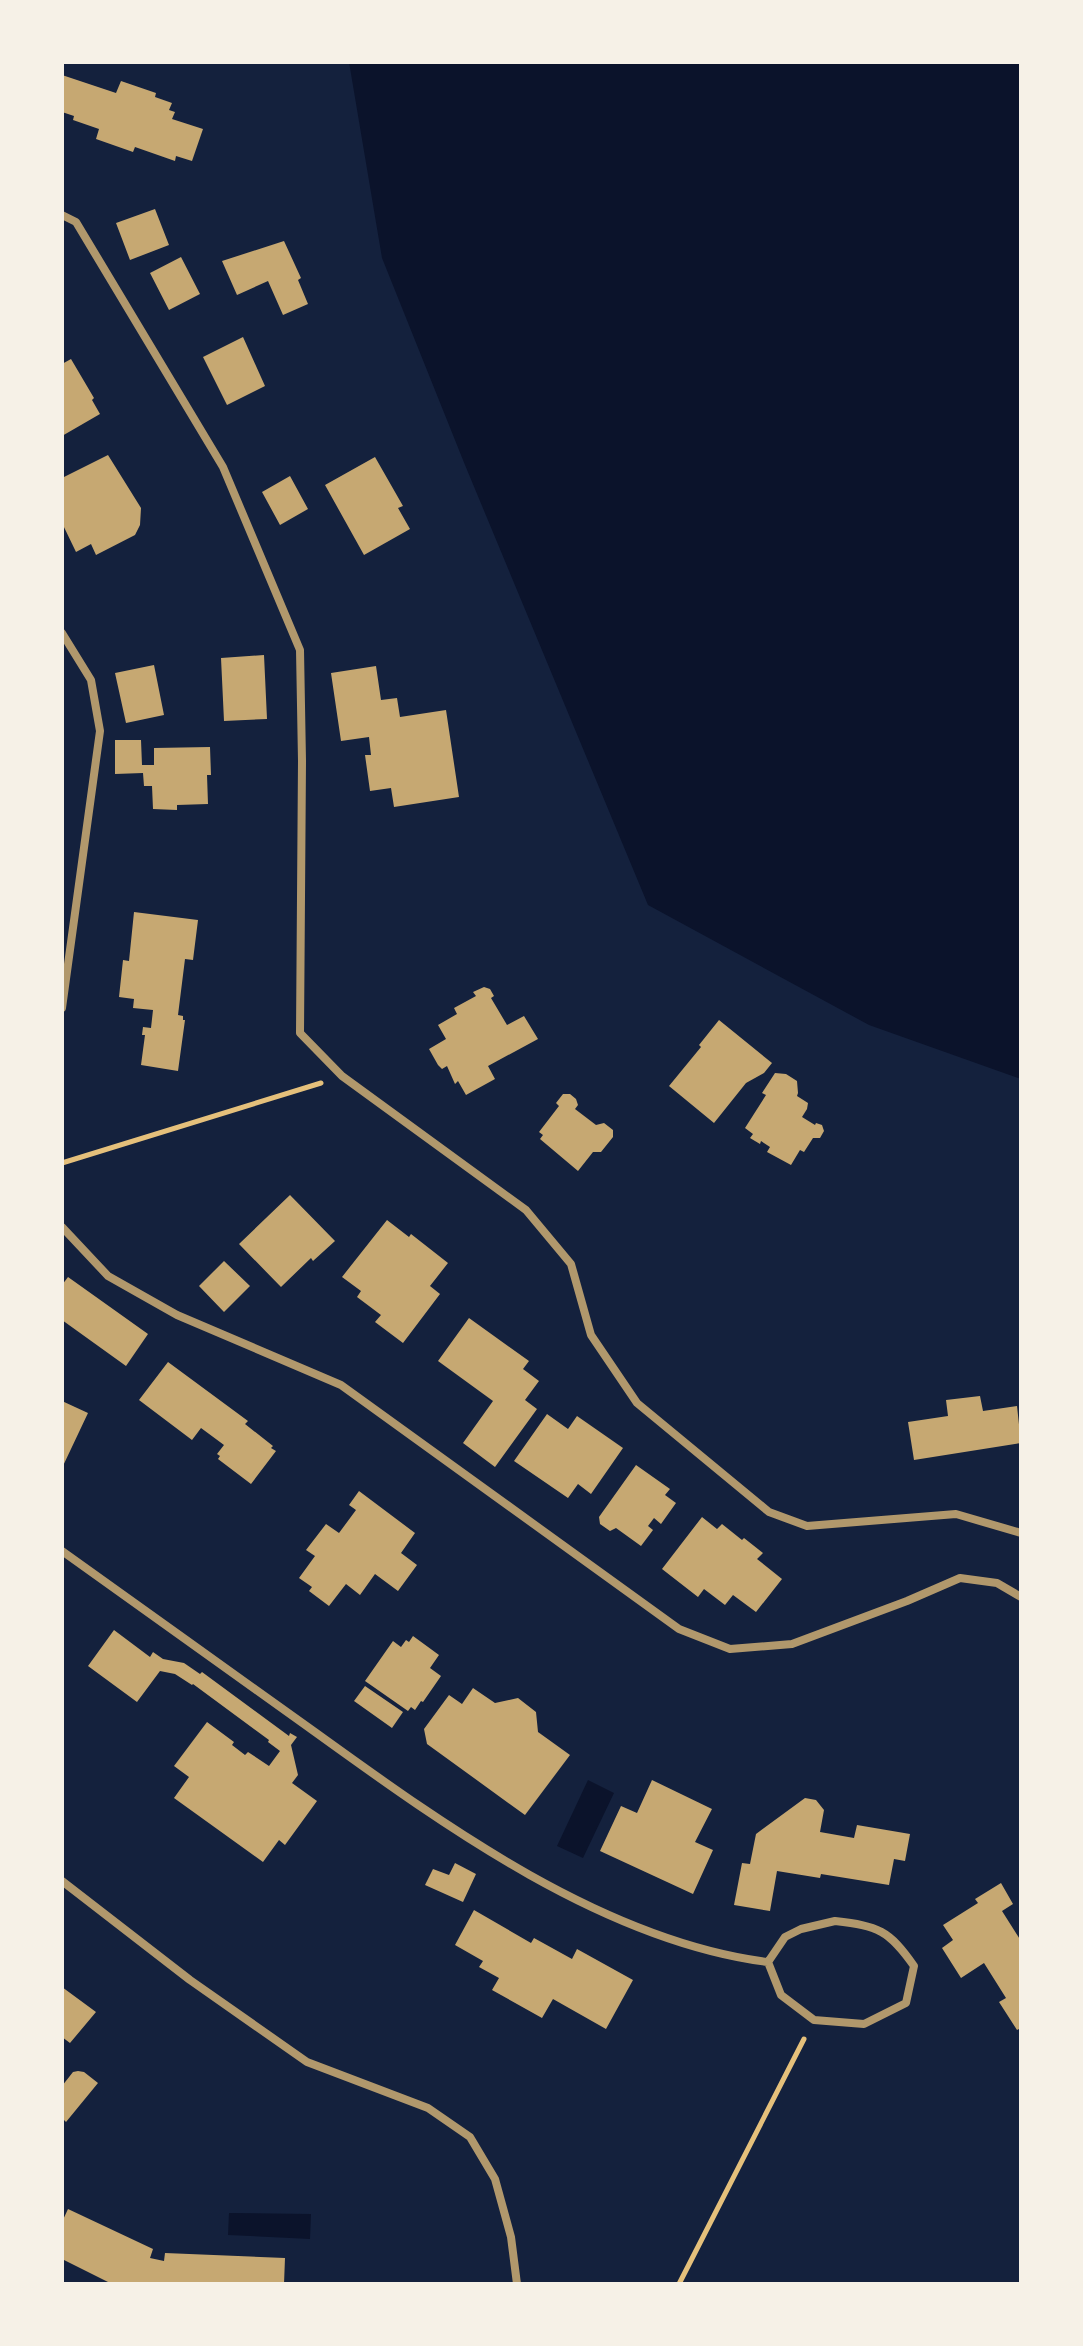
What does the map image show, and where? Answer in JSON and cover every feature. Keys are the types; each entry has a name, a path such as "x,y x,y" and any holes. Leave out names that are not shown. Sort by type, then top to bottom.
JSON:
{"street":[{"path":"62,215 76,222 223,467 300,650 300,1033 342,1076 526,1210 571,1264 591,1335 637,1403 769,1512 807,1526 956,1514 1021,1533"},
{"path":"62,633 91,680 100,731 62,1008"},
{"path":"62,1227 108,1276 177,1315 341,1385 679,1629 730,1649 792,1644 960,1578 997,1583 1021,1597"},
{"path":"62,1551 364,1767 514,1867 639,1929 735,1958 768,1962"},
{"path":"62,1881 190,1980 307,2062 428,2108 470,2137 495,2179 511,2237 517,2284"},
{"path":"835,1921 868,1925 897,1942 914,1966 906,2003 864,2024 814,2020 781,1995 768,1962 785,1937 801,1929 835,1921"}],"path":[{"path":"62,1163 342,1076"},
{"path":"679,2284 814,2020"}],"water":[{"path":"349,62 1021,62 1021,1079 869,1025 648,905 382,258"},
{"path":"588,1780 614,1793 583,1858 557,1846"},
{"path":"229,2213 311,2214 310,2239 228,2235"}],"building":[{"path":"62,75 116,93 121,81 156,93 155,97 172,103 169,110 175,112 172,119 203,129 192,161 176,156 175,161 135,147 133,152 96,139 99,129 73,120 74,116 62,112"},
{"path":"155,209 169,245 130,260 116,223"},
{"path":"284,241 301,278 298,280 308,304 283,315 268,281 237,295 222,261"},
{"path":"181,257 200,294 169,310 150,273"},
{"path":"243,337 265,386 227,405 203,357"},
{"path":"71,359 100,414 62,436 62,364"},
{"path":"108,455 141,508 140,525 135,535 96,555 91,544 76,552 62,523 62,478"},
{"path":"375,457 403,506 398,508 410,529 364,555 325,485"},
{"path":"290,476 308,509 280,525 262,492"},
{"path":"264,655 267,719 224,721 221,658"},
{"path":"154,665 164,715 126,723 115,673"},
{"path":"376,666 381,700 397,698 400,717 446,710 459,797 394,807 391,788 370,791 365,755 371,755 369,737 341,741 331,673"},
{"path":"115,740 141,740 142,765 154,765 154,748 210,747 208,804 177,805 177,810 153,809 152,786 144,786 143,773 115,774"},
{"path":"134,912 198,920 193,960 185,959 178,1015 185,1020 178,1071 141,1065 145,1035 142,1035 143,1027 151,1028 153,1010 133,1008 134,999 119,997 123,960 129,961"},
{"path":"484,987 490,989 494,996 491,998 507,1025 524,1016 538,1039 488,1066 495,1079 466,1095 458,1081 455,1084 447,1066 442,1069 429,1049 446,1039 438,1025 457,1014 454,1008 476,996 473,992"},
{"path":"719,1020 772,1063 764,1073 746,1083 714,1123 669,1086"},
{"path":"775,1073 786,1074 797,1081 797,1096 808,1103 802,1117 815,1125 822,1125 824,1131 820,1138 813,1138 804,1152 800,1150 791,1165 767,1152 770,1147 750,1138 753,1134 745,1128 766,1095 762,1093"},
{"path":"563,1094 570,1094 576,1099 578,1105 575,1109 596,1125 604,1123 613,1130 613,1137 601,1152 593,1152 578,1171 540,1139 543,1135 539,1132 559,1106 556,1103"},
{"path":"290,1195 335,1241 313,1261 311,1258 281,1287 239,1244"},
{"path":"387,1220 448,1263 430,1286 440,1294 403,1343 375,1322 381,1315 357,1297 361,1291 342,1277"},
{"path":"224,1261 250,1286 224,1312 199,1286"},
{"path":"68,1277 148,1334 126,1366 62,1320 62,1285"},
{"path":"469,1318 529,1361 523,1369 539,1381 525,1400 537,1409 495,1467 463,1443 493,1401 438,1361"},
{"path":"168,1362 248,1421 245,1424 273,1446 271,1448 276,1451 251,1484 218,1459 220,1456 217,1454 224,1445 201,1428 192,1440 139,1400"},
{"path":"980,1396 983,1411 1017,1406 1021,1443 914,1460 908,1422 948,1416 946,1400"},
{"path":"62,1401 88,1413 62,1468"},
{"path":"547,1414 568,1429 577,1416 623,1448 591,1494 578,1484 568,1498 514,1461"},
{"path":"636,1465 670,1489 665,1495 676,1503 661,1524 654,1518 648,1526 653,1530 641,1546 616,1528 610,1531 600,1524 599,1517"},
{"path":"359,1491 415,1533 401,1553 417,1565 398,1591 375,1574 360,1595 346,1584 329,1606 309,1591 312,1587 299,1578 315,1556 306,1550 326,1524 339,1533 356,1510 349,1505"},
{"path":"702,1517 717,1529 722,1524 742,1540 744,1538 763,1553 757,1559 782,1579 756,1612 733,1595 725,1605 704,1589 698,1597 662,1569"},
{"path":"114,1630 150,1657 153,1652 163,1659 184,1663 200,1674 202,1672 289,1736 290,1733 297,1737 291,1745 298,1775 292,1783 317,1801 285,1845 279,1840 263,1862 174,1798 189,1777 174,1766 207,1722 234,1742 232,1745 245,1755 248,1752 269,1766 280,1751 193,1684 175,1674 160,1671 137,1702 88,1666"},
{"path":"413,1636 439,1655 430,1668 441,1676 423,1702 415,1710 411,1707 408,1711 365,1681 393,1641 401,1647"},
{"path":"365,1686 403,1712 392,1728 354,1701"},
{"path":"473,1688 495,1703 518,1698 536,1712 538,1732 570,1755 525,1815 427,1744 424,1729 449,1695 462,1704"},
{"path":"652,1780 712,1809 695,1842 713,1850 693,1894 600,1851 621,1806 637,1813"},
{"path":"805,1798 816,1800 824,1810 820,1832 854,1838 857,1825 910,1834 905,1861 894,1859 889,1885 821,1874 820,1878 777,1871 770,1911 734,1905 742,1863 750,1864 756,1834"},
{"path":"455,1863 476,1874 463,1902 425,1885 433,1869 449,1875"},
{"path":"1001,1883 1013,1904 1002,1911 1021,1941 1021,2028 1017,2030 999,2002 1006,1998 984,1963 961,1978 942,1948 953,1940 943,1925 978,1903 975,1899"},
{"path":"474,1910 531,1943 534,1938 572,1959 577,1949 633,1980 606,2029 553,1999 542,2018 492,1990 499,1978 479,1967 483,1961 455,1945"},
{"path":"62,1987 96,2012 70,2043 62,2037"},
{"path":"78,2071 98,2083 66,2122 62,2118 62,2086 73,2072"},
{"path":"68,2209 153,2249 150,2258 164,2261 165,2253 285,2258 284,2284 112,2284 62,2259 62,2222"}]}
